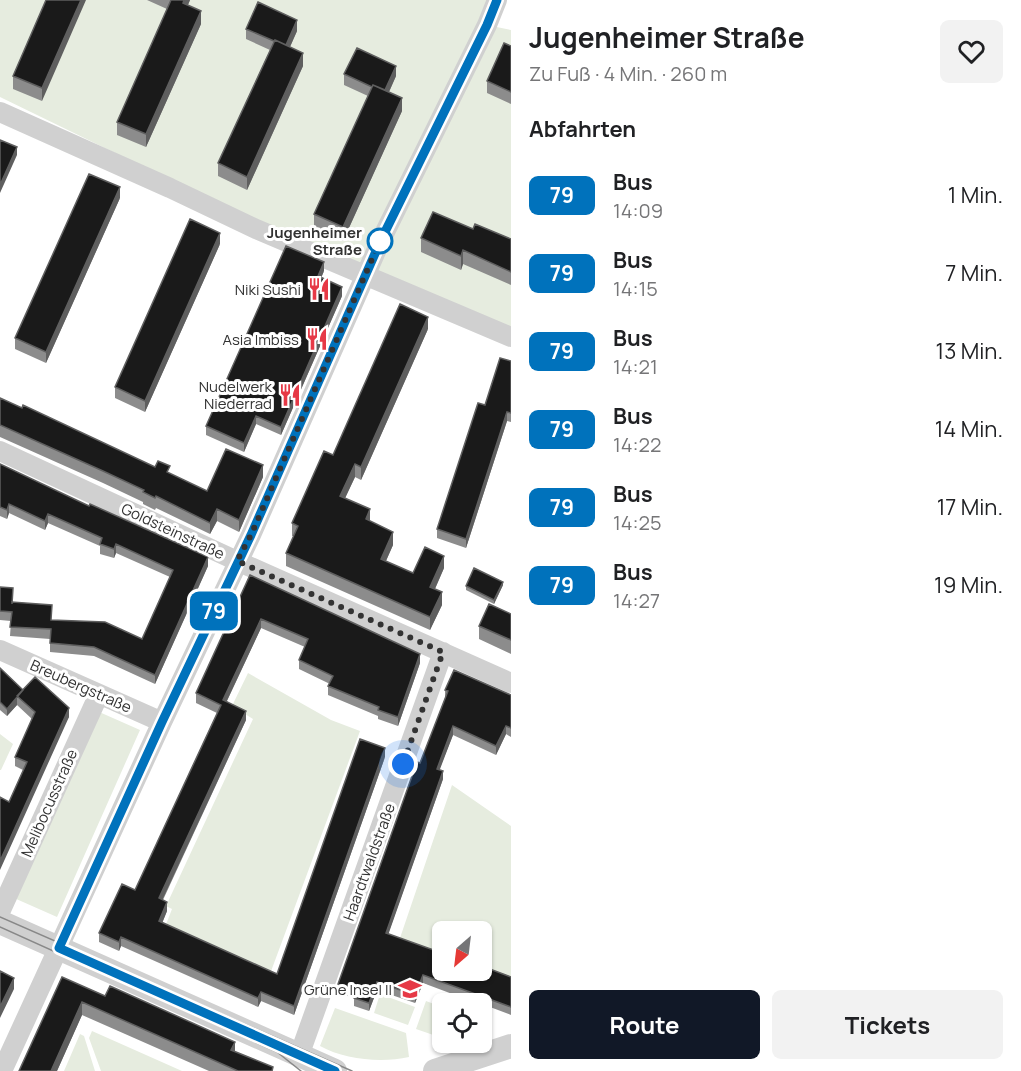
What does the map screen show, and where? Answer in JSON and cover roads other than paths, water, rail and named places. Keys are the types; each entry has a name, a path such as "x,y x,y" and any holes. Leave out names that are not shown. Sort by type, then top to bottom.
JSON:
{"street":[{"path":"2,1071 162,722 251,535 386,230 487,25 497,0"},
{"path":"0,112 256,229 511,337"},
{"name":"Goldsteinstraße","path":"0,451 237,561 511,683"},
{"name":"Breubergstraße","path":"0,650 162,722"},
{"name":"Haardtwaldstraße","path":"297,1064 443,652"},
{"name":"Melibocusstraße","path":"0,912 99,694"},
{"path":"0,922 59,948 297,1064 335,1071"},
{"path":"447,1070 509,1046"},
{"path":"496,1071 509,1046"}],"tram line":[{"path":"0,917 352,1071"},
{"path":"0,927 277,1052 301,1071"}],"place":[{"name":"Jugenheimer Straße","path":"380,241"},
{"name":"Niki Sushi","path":"319,289"},
{"name":"Asia Imbiss","path":"317,339"},
{"name":"Nudelwerk Niederrad","path":"290,395"},
{"name":"Grüne Insel II","path":"410,989"}]}
